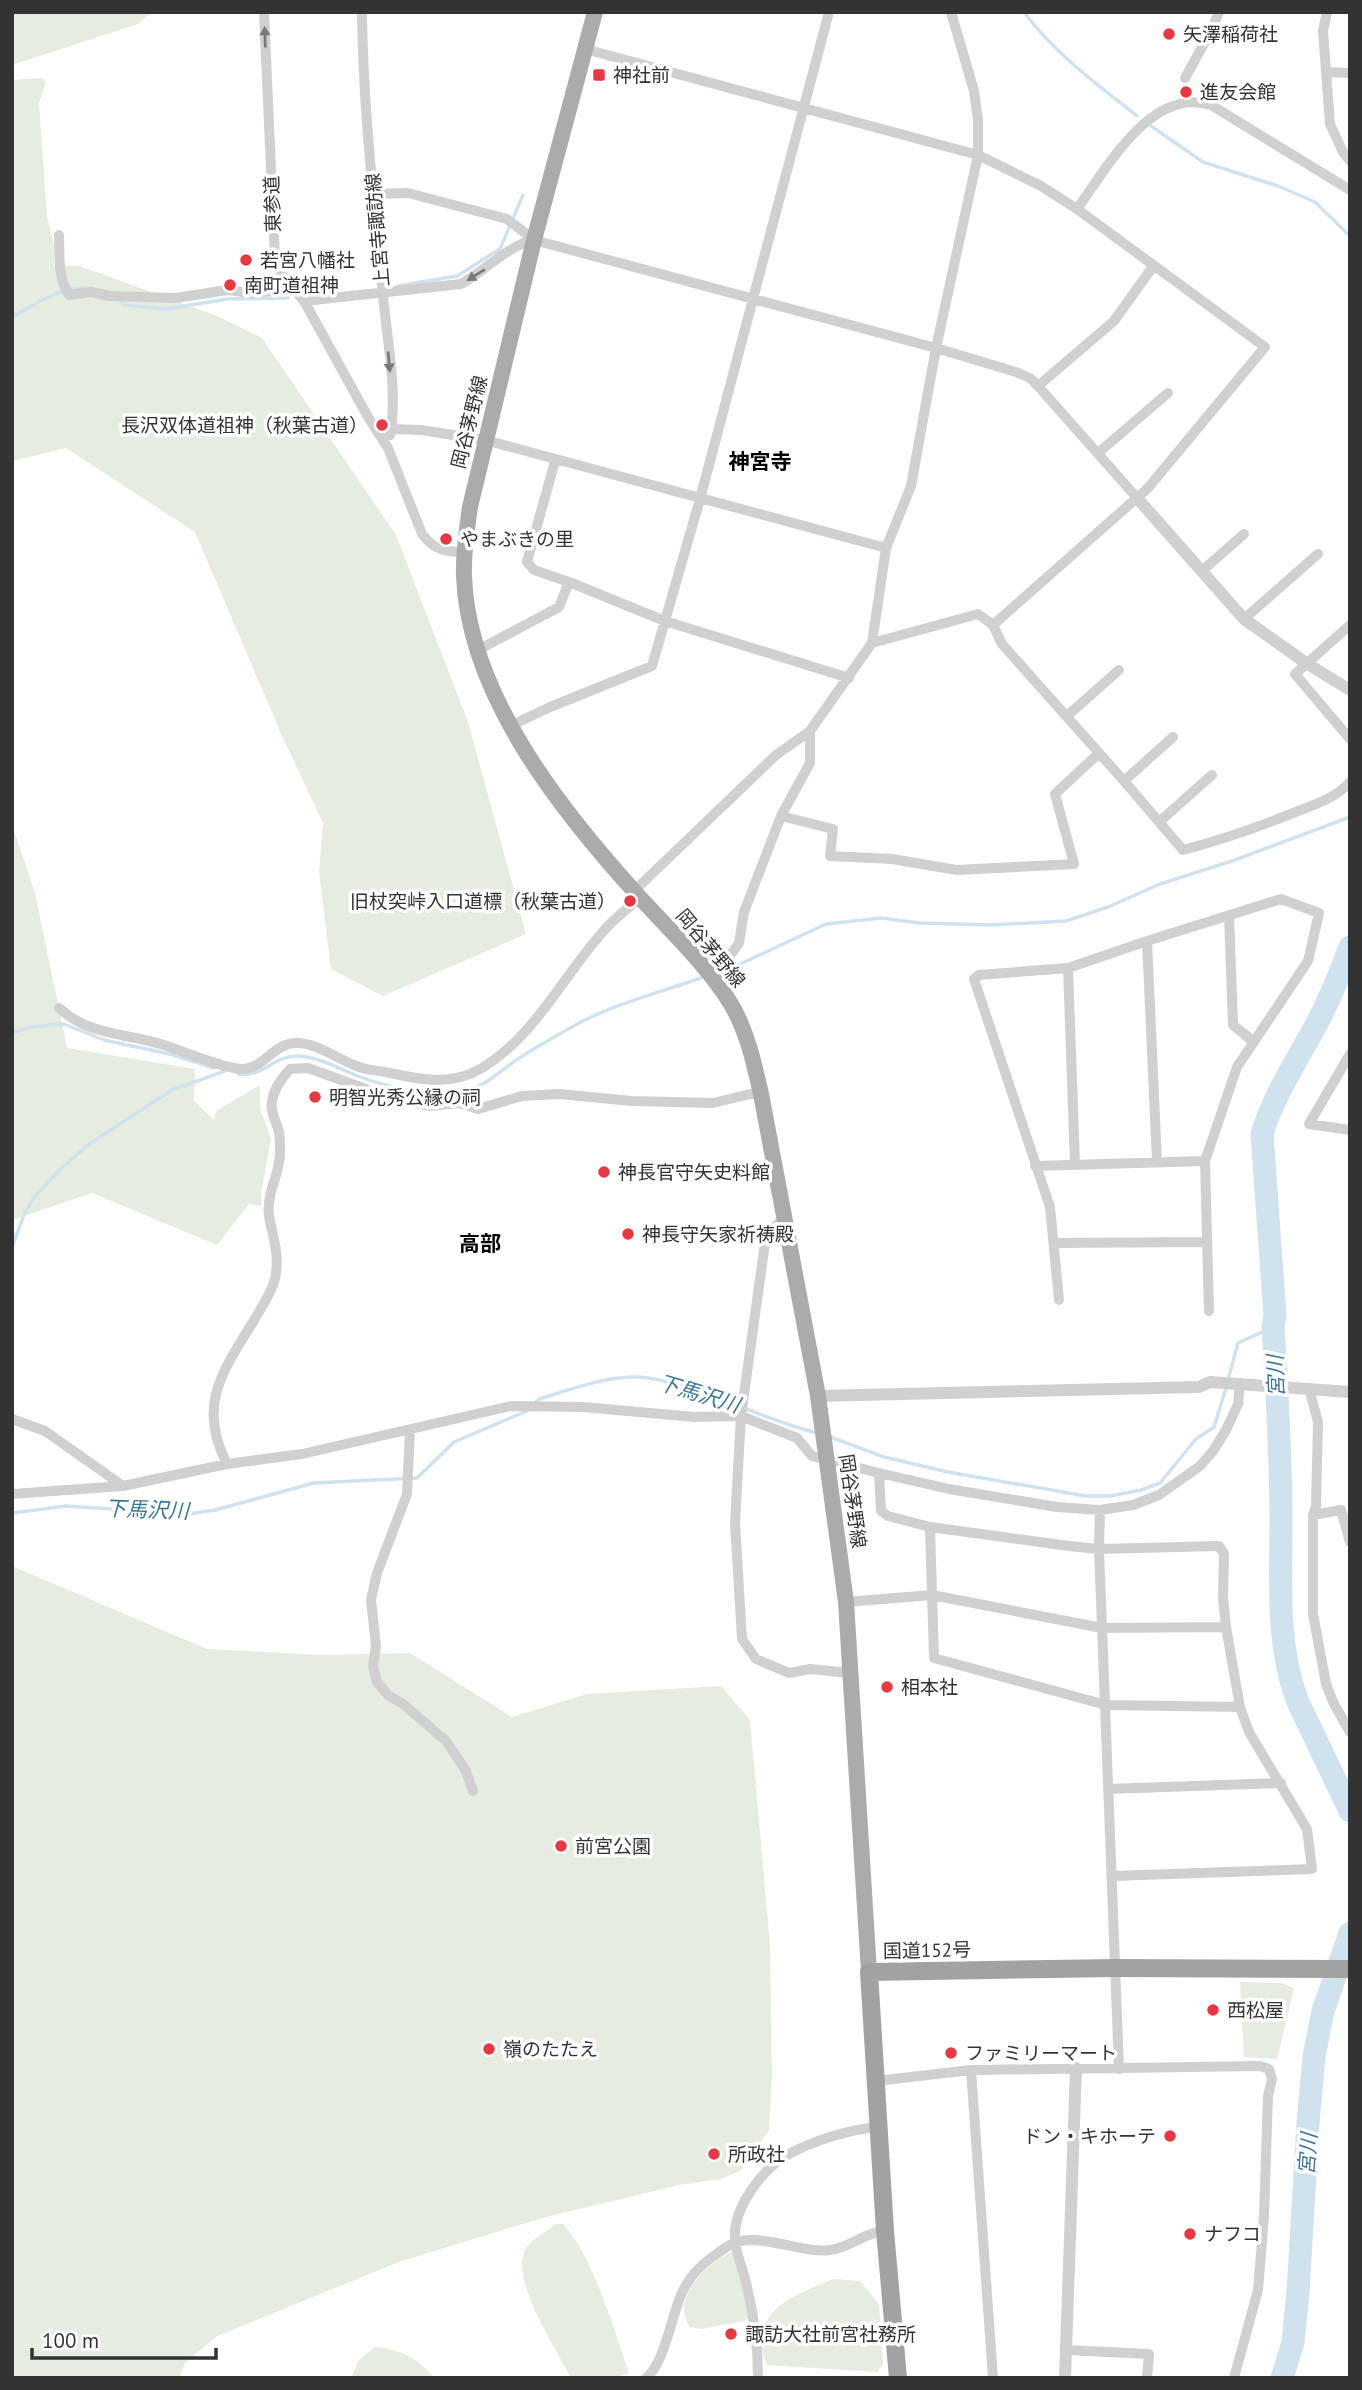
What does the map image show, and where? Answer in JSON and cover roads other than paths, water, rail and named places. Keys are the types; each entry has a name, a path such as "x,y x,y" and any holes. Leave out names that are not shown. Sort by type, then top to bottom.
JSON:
{"highway":[{"name":"国道152号","path":"898,2378 869,1972 1115,1968 1323,1971 1350,1969"}],"main road":[{"name":"岡谷茅野線","path":"595,12 534,240 470,507 464,552 466,599 478,650 494,694 510,726 600,852 708,973 732,1005 745,1035 761,1094 818,1396 846,1602 869,1972"}],"street":[{"name":"東参道","path":"264,12 273,248 281,274 304,301 388,448 422,534 431,546 442,551 464,552"},
{"name":"上宮寺諏訪線","path":"362,12 373,194 392,394 388,448"},
{"path":"510,726 652,666 700,499 829,12"},
{"path":"289,1066 308,1068 415,1104 430,1106 457,1092 480,1069 510,1048 601,933 637,894 776,755 810,731 872,643 886,548 911,486 936,348 978,155 978,120 974,91 950,12"},
{"path":"1185,78 1219,12"},
{"path":"1327,12 1323,31 1330,124 1350,161"},
{"path":"585,49 978,155 1041,186 1077,209 1265,347 1138,499 993,625"},
{"path":"1327,72 1350,73"},
{"path":"1077,209 1137,129 1170,105 1197,100 1211,105 1350,190"},
{"path":"373,194 408,192 507,219 534,240 936,348 1030,378 1244,619 1348,689"},
{"path":"59,235 60,273 69,295 91,292 110,296 176,298 227,290 251,293 293,289"},
{"path":"304,301 461,284 475,277 519,243 534,240"},
{"path":"1038,386 1114,321 1154,265"},
{"path":"1098,453 1168,394"},
{"path":"391,429 421,430 485,440 886,548"},
{"path":"555,461 527,562 534,570 665,621 849,678"},
{"path":"1203,570 1244,534"},
{"path":"1244,619 1318,554"},
{"path":"478,650 559,607 569,582"},
{"path":"872,643 978,614 993,625 1002,644 1183,850 1242,833 1322,802 1340,793 1350,782"},
{"path":"1350,625 1296,674 1350,739"},
{"path":"1067,716 1119,670"},
{"path":"708,973 732,953 738,943 744,912 781,816 810,763 810,731"},
{"path":"1124,781 1173,737"},
{"path":"781,816 833,829 830,856 892,859 957,870 1074,864 1055,794 1099,753"},
{"path":"1159,822 1212,775"},
{"path":"1059,1300 1050,1208 975,979 979,975 1068,968 1281,899 1319,913 1308,961 1237,1067 1205,1161 1209,1311"},
{"path":"1229,915 1233,1025 1254,1042"},
{"path":"1147,941 1157,1162"},
{"path":"1068,968 1075,1164"},
{"path":"59,1009 83,1026 165,1045 187,1054 243,1069 298,1043 359,1067 431,1081 457,1092 478,1109 522,1096 559,1094 632,1101 713,1103 761,1094"},
{"path":"281,1049 289,1066"},
{"path":"1350,1054 1309,1124 1350,1130"},
{"path":"226,1464 216,1445 213,1399 225,1371 274,1282 278,1262 269,1214 270,1193 280,1157 279,1132 271,1114 272,1099 289,1066"},
{"path":"1035,1166 1205,1161"},
{"path":"784,1218 773,1228 765,1243 741,1414 735,1523 743,1639 756,1658 789,1673 810,1669 850,1673"},
{"path":"1055,1243 1207,1242"},
{"path":"818,1396 1199,1387 1210,1382 1350,1392"},
{"path":"12,1494 123,1486 226,1464 302,1454 511,1406 532,1406 583,1407 694,1417 741,1414 797,1438 812,1456 976,1494 1057,1507 1100,1510 1133,1505 1160,1495 1200,1466 1226,1430 1238,1404 1240,1383"},
{"path":"1304,1388 1318,1422 1316,1506 1313,1515 1313,1614 1326,1684 1350,1732"},
{"path":"12,1419 45,1431 123,1486"},
{"path":"410,1430 407,1494 377,1573 371,1600 376,1646 373,1666 377,1682 388,1695 403,1704 446,1741 465,1769 473,1791"},
{"path":"878,1473 881,1511 888,1516 930,1527 1099,1549 1219,1546 1224,1554 1223,1598 1226,1627 1240,1707 1249,1732 1307,1829 1312,1869 1112,1876"},
{"path":"1100,1510 1099,1549 1119,2069"},
{"path":"1313,1515 1341,1510 1350,1542"},
{"path":"930,1527 934,1658 1105,1705 1240,1707"},
{"path":"846,1602 932,1595 1102,1628 1226,1627"},
{"path":"1108,1789 1281,1783"},
{"path":"1065,2378 1076,2068"},
{"path":"876,2081 971,2070 1269,2068 1272,2079 1268,2096 1264,2216 1258,2290 1234,2378"},
{"path":"971,2070 993,2378"},
{"path":"758,2378 756,2335 748,2287 735,2242 735,2227 743,2203 753,2187 786,2156 846,2131 879,2127"},
{"path":"646,2378 656,2368 681,2294 693,2275 703,2264 735,2242 761,2241 819,2251 845,2246 876,2232 886,2231"},
{"path":"1066,2350 1149,2354 1147,2378"}],"waterway":[{"path":"1024,12 1063,55 1137,116"},
{"path":"1151,126 1203,162 1278,186 1315,202 1350,236"},
{"path":"398,286 457,276 500,249 523,195"},
{"path":"12,317 57,293 87,288"},
{"path":"119,299 124,305 166,309 228,299 288,298"},
{"path":"717,973 826,924 881,918 920,923 991,925 1066,921 1108,907 1160,884 1235,860 1350,817"},
{"name":"宮川","path":"1350,947 1325,1007 1279,1092 1262,1134 1275,1316 1273,1327 1280,1472 1283,1634 1290,1678 1297,1700 1350,1811"},
{"path":"238,1074 255,1073 282,1059 298,1056 319,1060 364,1078 399,1088 435,1093 459,1092 479,1086 528,1053 596,1015 706,976"},
{"path":"12,1033 31,1027 64,1024 104,1040 170,1054 214,1068"},
{"path":"12,1247 33,1199 56,1173 89,1144 172,1090 225,1071"},
{"name":"下馬沢川","path":"1228,1380 1238,1343 1273,1327"},
{"name":"下馬沢川","path":"534,1404 539,1399 593,1383 621,1378 649,1378 692,1389 817,1433"},
{"name":"下馬沢川","path":"828,1436 884,1457 948,1472 1086,1496 1111,1496 1160,1483 1196,1439 1214,1427 1226,1388"},
{"name":"下馬沢川","path":"12,1513 66,1506 188,1514 215,1510 314,1483 417,1478 454,1442 529,1410"},
{"name":"宮川","path":"1282,2378 1293,2342 1298,2292 1314,2057 1323,2011 1350,1933"}],"place":[{"name":"矢澤稲荷社","path":"1169,34"},
{"name":"神社前","path":"599,75"},
{"name":"進友会館","path":"1186,92"},
{"name":"若宮八幡社","path":"246,260"},
{"name":"南町道祖神","path":"230,285"},
{"name":"長沢双体道祖神（秋葉古道）","path":"382,425"},
{"name":"やまぶきの里","path":"446,539"},
{"name":"旧杖突峠入口道標（秋葉古道）","path":"630,901"},
{"name":"明智光秀公縁の祠","path":"315,1097"},
{"name":"神長官守矢史料館","path":"604,1172"},
{"name":"神長守矢家祈祷殿","path":"628,1234"},
{"name":"相本社","path":"887,1687"},
{"name":"前宮公園","path":"561,1846"},
{"name":"西松屋","path":"1213,2010"},
{"name":"嶺のたたえ","path":"489,2049"},
{"name":"ファミリーマート","path":"951,2053"},
{"name":"ドン・キホーテ","path":"1170,2136"},
{"name":"所政社","path":"714,2154"},
{"name":"ナフコ","path":"1190,2234"},
{"name":"諏訪大社前宮社務所","path":"731,2334"}],"district":[{"name":"神宮寺","path":"760,462"},
{"name":"高部","path":"480,1244"}]}
